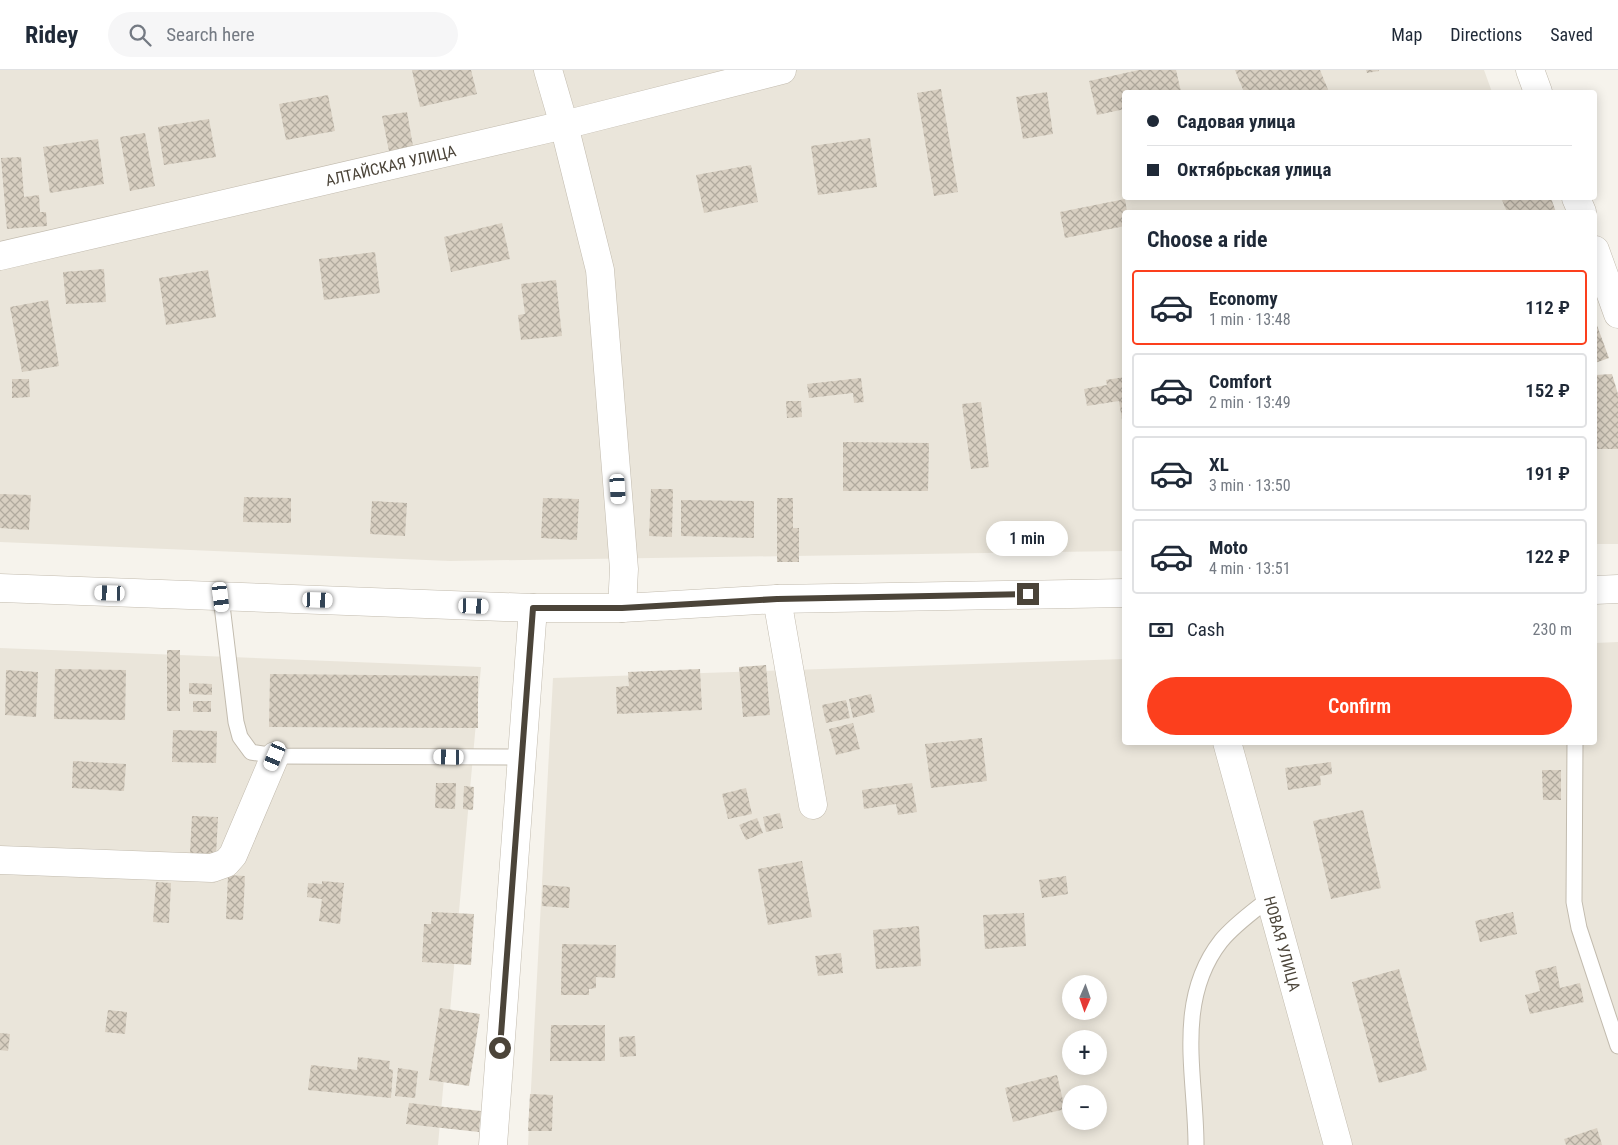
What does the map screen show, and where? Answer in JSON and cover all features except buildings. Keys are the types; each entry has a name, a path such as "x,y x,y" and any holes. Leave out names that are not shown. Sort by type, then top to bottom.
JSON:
{"street":[{"path":"548,70 564,125 600,270 624,569 622,608"},
{"name":"АЛТАЙСКАЯ УЛИЦА","path":"0,256 564,125 782,70"},
{"path":"1530,70 1537,90"},
{"path":"1597,256 1618,314"},
{"path":"0,588 533,608 622,608 777,599 1122,593"},
{"path":"1597,590 1618,588"},
{"path":"777,599 813,806"},
{"path":"493,1145 533,608"},
{"name":"НОВАЯ УЛИЦА","path":"1228,745 1338,1145"},
{"path":"0,860 220,866 234,855 275,756"}],"lane":[{"path":"221,597 240,737 251,752 275,756 523,757"},
{"path":"1576,745 1574,902 1579,928 1618,1046"},
{"path":"1196,1145 1190,1026 1198,986 1208,961 1222,940 1270,898"}],"shaded area":[{"path":"0,70 1484,70 1491,90 1122,90 1122,200 1530,200 1533,210 1122,210 1122,551 450,561 0,542"},
{"path":"1597,389 1618,447 1618,544 1597,544"},
{"path":"1618,642 1618,1145 528,1145 553,678 1122,659 1122,745 1597,745 1597,643"},
{"path":"0,648 481,667 438,1145 0,1145"}],"route":[{"path":"500,1048 533,608 622,608 777,599 1028,594"}]}
